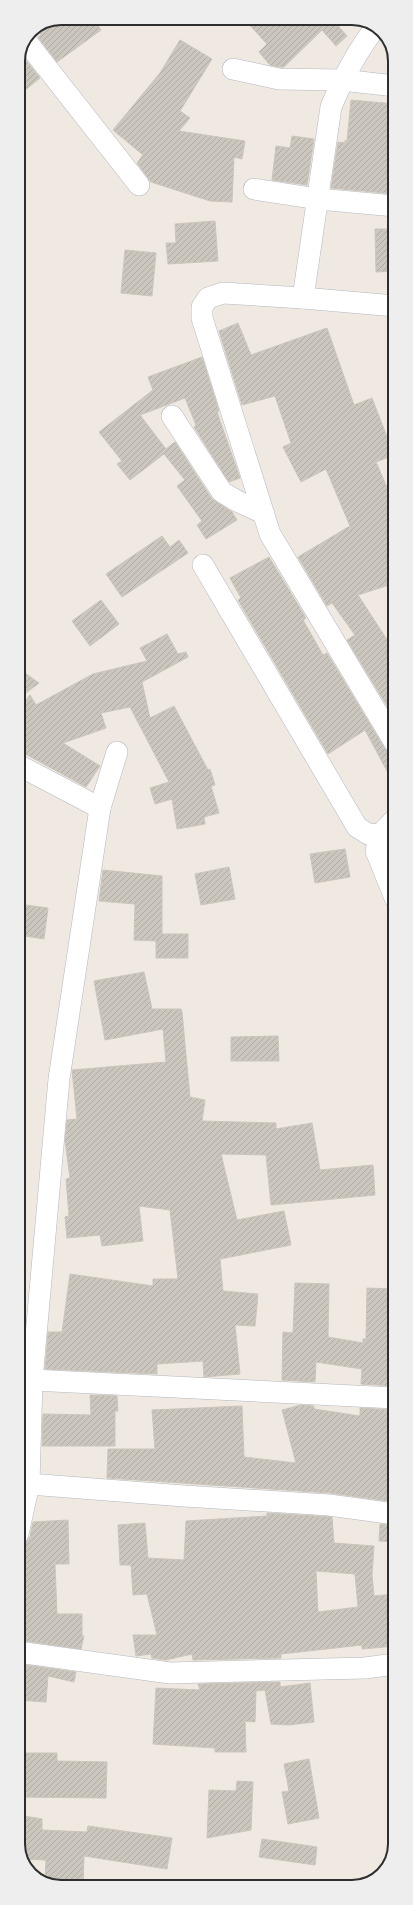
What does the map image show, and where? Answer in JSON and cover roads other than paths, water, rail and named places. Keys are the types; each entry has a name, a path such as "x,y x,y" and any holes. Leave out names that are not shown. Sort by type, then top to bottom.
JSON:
{"street":[{"path":"303,298 331,107 342,80 361,46 372,32"},
{"path":"29,45 139,185"},
{"path":"233,69 279,79 342,80 388,85"},
{"path":"254,189 318,199 388,205"},
{"path":"388,305 223,293 208,298 202,307 202,318 270,534 388,731"},
{"path":"172,416 222,492 236,501 263,513"},
{"path":"203,565 357,827 368,834 380,835"},
{"path":"25,1502 29,1484 32,1380 59,1079 100,808 117,752"},
{"path":"25,769 100,808"},
{"path":"388,826 380,835 376,851 388,881"},
{"path":"32,1380 388,1398"},
{"path":"29,1484 329,1505 388,1513"},
{"path":"25,1653 170,1673 365,1668 388,1665"}]}
